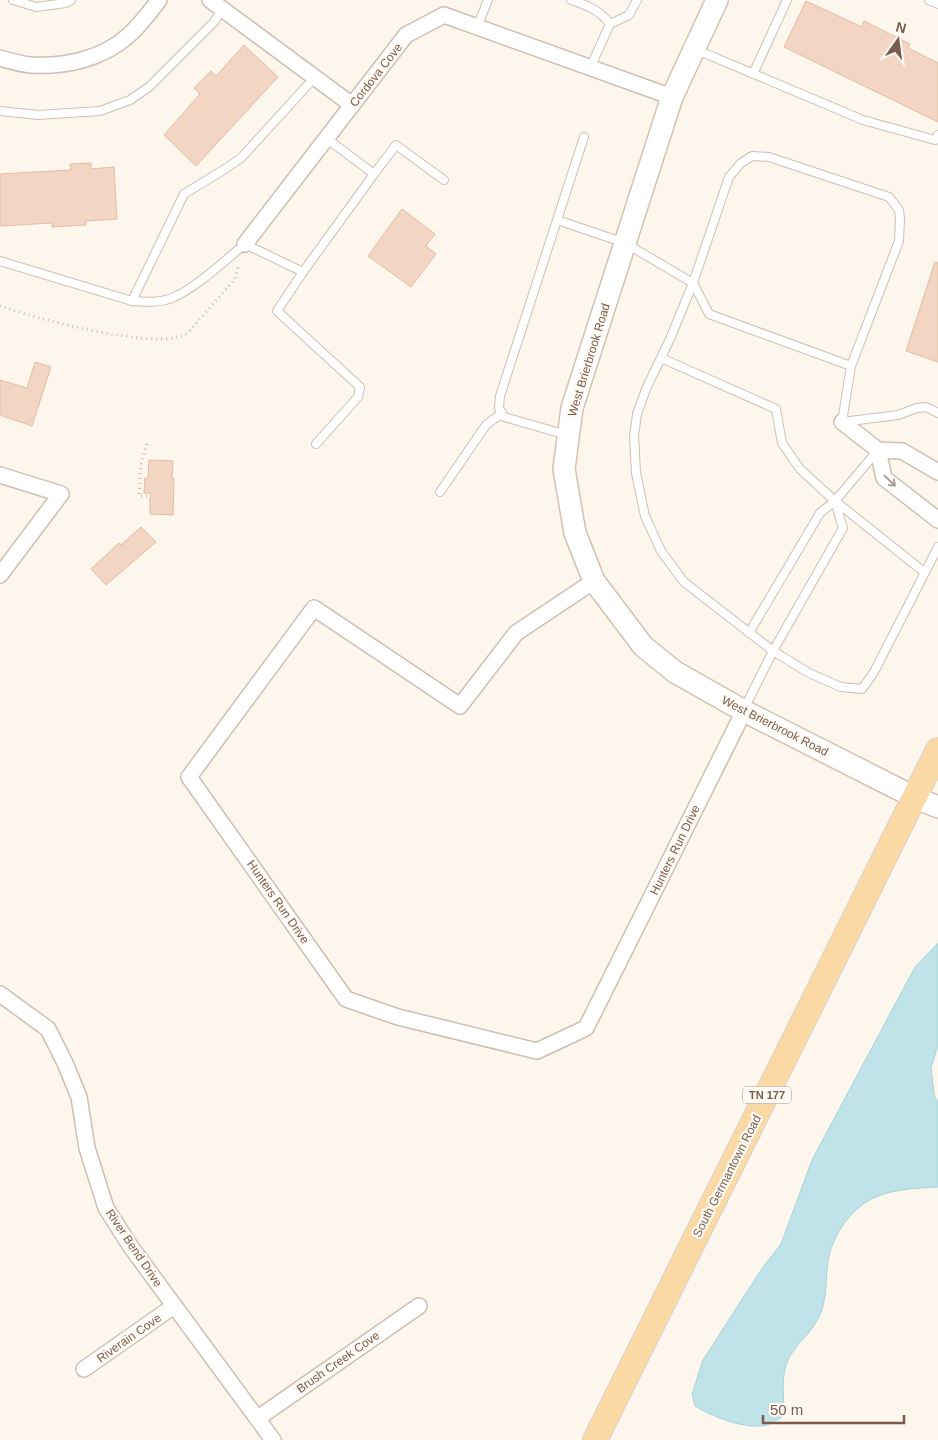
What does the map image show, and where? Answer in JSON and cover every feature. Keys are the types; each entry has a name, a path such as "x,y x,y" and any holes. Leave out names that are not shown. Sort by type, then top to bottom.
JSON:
{"main road":[{"name":"South Germantown Road","path":"595,1440 916,798 938,750"}],"street":[{"path":"0,58 29,65 54,65 95,57 128,36 159,0"},
{"name":"West Brierbrook Road","path":"717,0 672,98 572,408 564,469 575,533 594,582 642,646 675,672 744,711 916,798 938,807"},
{"path":"217,4 352,105"},
{"name":"Cordova Cove","path":"245,244 406,36 444,15 672,98"},
{"path":"842,422 878,450 902,451 938,472"},
{"path":"878,450 884,478 938,520"},
{"path":"0,475 61,494 0,575"},
{"name":"Hunters Run Drive","path":"594,582 516,633 460,706 314,608 189,777 346,999 398,1017 537,1051 586,1028 744,711"},
{"name":"River Bend Drive","path":"0,994 48,1029 79,1097 87,1148 106,1208 174,1306 273,1440"},
{"name":"Riverain Cove","path":"84,1369 174,1306"},
{"name":"Brush Creek Cove","path":"258,1418 419,1306"}],"lane":[{"path":"13,0 36,7 66,3 71,0"},
{"path":"476,27 488,0"},
{"path":"571,0 589,6 604,16 610,24"},
{"path":"590,68 610,24 629,15 637,0"},
{"path":"753,74 787,0"},
{"path":"929,0 938,4"},
{"path":"0,111 38,115 100,111 130,100 149,87 213,23 217,4"},
{"path":"695,49 863,120 935,140 938,135"},
{"path":"132,301 184,194 240,158 314,77"},
{"path":"569,435 504,417 498,408 500,396 584,137"},
{"path":"326,138 374,174"},
{"path":"316,444 358,397 360,387 277,311 303,272 396,145 444,180"},
{"path":"938,413 926,407 917,408 898,415 842,422 851,366 899,241 899,210 889,197 769,157 752,156 741,163 729,177 693,284 646,389 637,414 634,436 636,473 645,516 661,551 684,582 773,651 809,673 841,687 862,688 874,672 938,547"},
{"path":"557,220 625,243 693,284 709,314 851,366"},
{"path":"0,261 132,301 152,302 171,298 190,287 245,244 303,272"},
{"path":"661,358 776,409 782,443 800,469 835,501 924,572"},
{"path":"440,492 486,425 502,413"},
{"path":"749,633 820,513 835,501 878,450"},
{"path":"744,711 773,651 842,528 835,501"}],"path":[{"path":"147,443 140,472 139,496 147,496"}],"water":[{"path":"938,943 938,1045 931,1068 934,1094 938,1103 938,1187 900,1190 878,1196 869,1200 854,1212 841,1228 829,1256 825,1298 821,1312 815,1324 793,1352 786,1365 783,1380 782,1417 767,1425 749,1426 720,1418 702,1410 695,1406 692,1394 703,1360 761,1270 781,1244 812,1160 915,967"}],"building":[{"path":"806,1 862,27 864,21 910,44 908,48 938,63 938,122 784,47"},
{"path":"244,45 278,77 196,166 164,135 200,94 194,88 211,71 216,76"},
{"path":"91,163 91,169 114,167 117,219 86,221 86,225 52,227 52,223 0,226 0,174 71,170 70,164"},
{"path":"402,209 435,234 426,246 436,254 411,287 368,256"},
{"path":"935,262 938,263 938,362 906,351"},
{"path":"35,362 51,367 32,426 0,415 0,380 27,388"},
{"path":"149,460 173,461 173,515 150,514 150,493 144,493 145,478 148,478"},
{"path":"141,527 156,542 106,585 91,569 119,543 121,545"}]}
